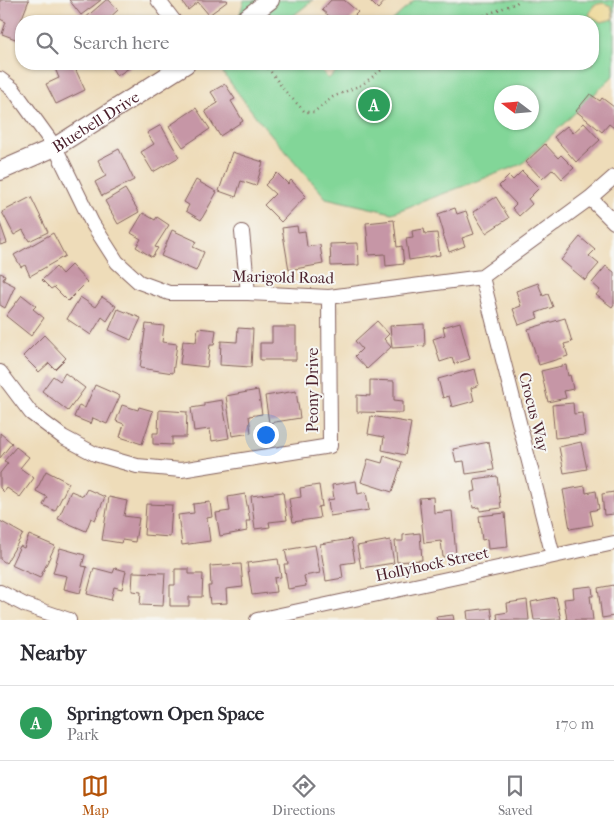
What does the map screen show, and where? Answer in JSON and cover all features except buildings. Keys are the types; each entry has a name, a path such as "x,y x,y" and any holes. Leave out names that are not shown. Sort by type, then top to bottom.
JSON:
{"street":[{"path":"158,0 169,15"},
{"path":"251,15 270,0"},
{"name":"Bluebell Drive","path":"0,171 55,147 177,70"},
{"name":"Marigold Road","path":"0,79 13,89 55,147 92,223 117,262 139,282 168,293 248,293 329,297 482,277 590,198 614,177"},
{"path":"590,198 614,222"},
{"path":"242,232 248,293"},
{"name":"Crocus Way","path":"482,277 552,556"},
{"name":"Peony Drive","path":"0,372 31,413 64,437 95,454 136,466 181,470 330,446 329,297"},
{"name":"Hollyhock Street","path":"258,620 614,543"},
{"path":"0,592 25,605 69,620"}],"path":[{"path":"485,15 520,0"},
{"path":"269,70 304,112 314,112 333,97 363,84 381,70"}],"green space":[{"path":"244,0 313,0 294,15 240,15"},
{"path":"415,0 614,0 614,75 522,164 392,213 326,198 257,118 223,73 224,70 321,70 328,79 338,70 599,70 599,15 399,15"}],"sand":[{"path":"603,3 611,6 613,19 601,22 599,21 599,15 589,15 594,5"}],"place":[{"name":"Springtown Open Space","path":"374,105"}]}
